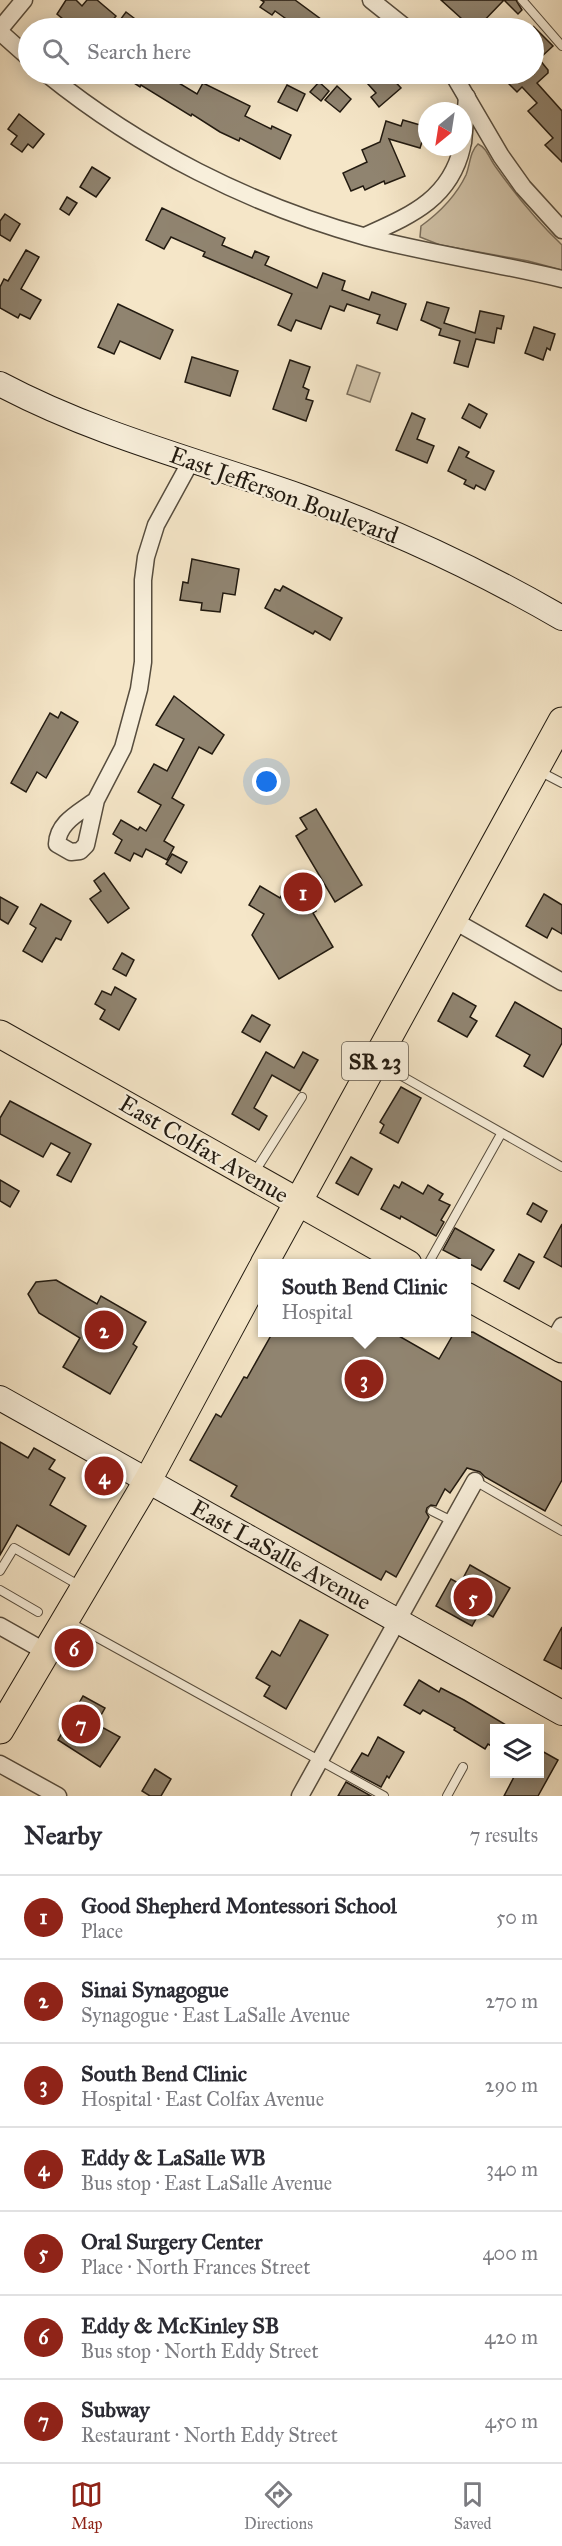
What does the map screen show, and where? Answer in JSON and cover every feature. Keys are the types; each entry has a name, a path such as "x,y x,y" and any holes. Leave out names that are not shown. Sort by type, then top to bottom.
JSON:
{"main road":[{"name":"SR 23","path":"266,1259 562,721"},
{"name":"East Colfax Avenue","path":"0,1034 401,1259"},
{"path":"0,1730 148,1480 258,1275"},
{"path":"471,1298 559,1340"}],"street":[{"path":"18,47 0,30 24,0"},
{"path":"370,0 393,18"},
{"path":"61,84 119,127 165,153 259,199 308,219 365,236 562,279"},
{"path":"459,84 501,156 523,187 562,230"},
{"path":"467,97 467,102"},
{"path":"365,236 413,214 428,203 449,178 458,156"},
{"name":"East Jefferson Boulevard","path":"0,384 86,424 301,497 374,525 470,567 562,618"},
{"path":"96,800 123,748 139,689 143,662 143,580 146,557 156,525 191,461"},
{"path":"452,919 562,982"},
{"name":"East LaSalle Avenue","path":"0,1398 562,1713"},
{"path":"300,1796 475,1481"},
{"path":"0,1626 46,1652"},
{"path":"0,1764 58,1796"}],"lane":[{"path":"522,0 538,18"},
{"path":"544,25 562,46"},
{"path":"535,768 562,783"},
{"path":"375,1061 562,1167"},
{"path":"253,1176 302,1097"},
{"path":"430,1259 501,1134"},
{"path":"475,1481 562,1531"},
{"path":"432,1511 452,1521"},
{"path":"0,1571 14,1548 85,1589"},
{"path":"0,1590 38,1612"},
{"path":"65,1619 384,1796"},
{"path":"447,1796 463,1767"}],"shaded area":[{"path":"478,144 486,151 510,187 562,245 562,270 528,261 440,245 420,237 421,226 446,204 462,183 473,150"},
{"path":"357,365 380,373 370,402 347,394"}],"building":[{"path":"66,0 76,0 82,6 87,0 97,0 116,16 114,18 62,18 57,14"},
{"path":"261,0 295,0 319,18 285,18 275,11 272,15 260,7 264,2"},
{"path":"441,0 504,0 487,18 461,18"},
{"path":"504,0 516,0 522,10 518,14"},
{"path":"126,12 134,18 122,18"},
{"path":"544,37 553,46 544,54"},
{"path":"544,65 548,70 544,77"},
{"path":"135,84 180,84 197,94 202,84 205,84 250,106 245,116 271,129 272,126 291,135 280,159 240,138 239,141 220,132 141,85 140,87"},
{"path":"317,84 321,84 329,91 321,101 310,92"},
{"path":"368,84 397,84 401,88 379,107 371,97 376,93"},
{"path":"509,84 538,84 562,111 562,162 545,145 553,138 528,111 537,103 522,87 517,92"},
{"path":"287,85 305,94 297,111 278,102"},
{"path":"337,86 351,99 340,112 325,100"},
{"path":"19,114 44,134 33,148 28,144 22,152 11,144 17,136 8,129"},
{"path":"403,120 418,124 418,147 389,139 405,176 385,184 384,181 365,190 363,186 351,191 343,173 367,162 362,150 380,142 386,121 401,126"},
{"path":"92,167 110,178 96,197 80,187"},
{"path":"67,197 77,203 69,215 60,209"},
{"path":"162,208 225,238 222,245 252,258 255,251 269,257 265,265 317,288 323,273 345,281 342,290 369,300 372,292 406,304 397,330 377,323 380,315 347,304 344,311 330,306 321,329 296,320 291,331 278,325 292,294 203,256 205,252 171,237 164,249 146,240"},
{"path":"5,214 20,224 10,241 0,235 0,221"},
{"path":"26,250 39,257 21,289 41,300 30,319 20,314 18,318 0,308 0,287 4,279 8,281"},
{"path":"427,302 449,308 444,323 475,333 480,311 504,316 501,329 497,328 494,343 476,339 468,367 454,363 460,341 439,335 441,329 421,320"},
{"path":"118,304 173,330 160,359 120,341 114,354 98,347"},
{"path":"534,327 555,334 550,350 547,348 543,360 525,353"},
{"path":"192,357 238,371 230,396 185,382"},
{"path":"290,360 310,367 303,387 309,390 306,399 313,401 306,421 273,409"},
{"path":"469,404 487,414 480,428 462,418"},
{"path":"412,413 425,419 417,439 434,446 427,463 396,450"},
{"path":"459,447 469,452 466,457 494,471 485,490 476,485 474,489 464,484 466,480 448,471"},
{"path":"192,559 239,569 235,595 223,593 220,612 201,610 202,603 180,600 183,582 188,583"},
{"path":"283,586 342,618 330,640 315,631 313,634 265,608 275,589 280,591"},
{"path":"174,696 224,735 212,754 199,747 172,798 184,805 164,841 174,847 167,860 146,849 142,857 134,853 130,861 115,853 122,840 113,834 121,820 138,830 140,827 146,831 161,805 138,792 154,764 167,771 184,739 156,725"},
{"path":"61,712 78,722 46,778 37,772 26,792 11,783 50,713 58,718"},
{"path":"316,809 362,885 335,902 296,836 307,829 300,818"},
{"path":"172,854 187,862 181,873 166,864"},
{"path":"104,873 129,908 108,923 90,899 101,891 94,881"},
{"path":"293,876 322,893 309,900 316,911 313,913 333,947 279,979 252,935 264,914 249,905 260,886 280,898"},
{"path":"544,894 562,905 562,934 552,928 547,938 526,926"},
{"path":"0,897 18,907 8,924 0,919"},
{"path":"41,904 71,921 61,940 56,938 42,962 23,951 36,928 30,924"},
{"path":"122,953 134,960 126,976 113,969"},
{"path":"115,987 136,999 119,1030 100,1019 105,1010 95,1004 102,991 111,995"},
{"path":"453,993 476,1006 470,1017 477,1021 467,1037 438,1021"},
{"path":"515,1002 562,1029 562,1043 543,1077 524,1066 530,1055 496,1036"},
{"path":"252,1015 270,1025 260,1042 242,1032"},
{"path":"266,1052 294,1068 303,1052 318,1060 300,1091 272,1075 254,1108 267,1116 259,1130 232,1114"},
{"path":"401,1087 421,1098 398,1143 380,1133 384,1125 380,1122"},
{"path":"10,1101 91,1144 71,1182 57,1175 70,1153 51,1143 43,1157 0,1134 0,1118"},
{"path":"351,1157 372,1169 358,1195 336,1183"},
{"path":"0,1180 19,1191 10,1207 0,1201"},
{"path":"402,1182 423,1194 428,1185 443,1194 439,1200 450,1205 441,1220 444,1222 436,1236 401,1216 400,1219 381,1209 394,1185 399,1188"},
{"path":"533,1203 547,1211 541,1222 527,1214"},
{"path":"562,1224 562,1267 544,1257"},
{"path":"455,1228 494,1250 481,1270 471,1265 471,1259 460,1259 443,1250"},
{"path":"519,1254 534,1262 519,1289 504,1281"},
{"path":"56,1280 97,1304 101,1296 146,1322 133,1344 137,1347 110,1394 63,1367 80,1338 39,1313 28,1294 36,1282"},
{"path":"471,1332 473,1332 562,1382 562,1480 545,1511 480,1472 467,1468 450,1493 445,1489 436,1506 431,1505 427,1508 426,1512 429,1517 396,1577 386,1571 381,1580 231,1496 237,1486 190,1460 216,1414 221,1417 244,1377 247,1378 270,1337 401,1337 439,1359 452,1337 471,1337"},
{"path":"0,1442 28,1458 34,1448 55,1460 49,1469 65,1478 50,1505 86,1526 69,1555 17,1525 0,1555"},
{"path":"470,1565 510,1588 493,1617 481,1610 472,1626 436,1606 451,1579 460,1584"},
{"path":"300,1620 328,1635 286,1709 264,1696 270,1686 256,1678 272,1651 280,1656"},
{"path":"562,1627 562,1669 544,1660"},
{"path":"419,1680 439,1692 441,1688 504,1724 490,1724 490,1745 488,1744 485,1749 454,1730 455,1728 423,1710 420,1714 404,1705"},
{"path":"83,1696 105,1708 96,1724 120,1737 100,1767 58,1740"},
{"path":"378,1737 404,1752 381,1787 351,1771 362,1753 368,1756"},
{"path":"544,1752 558,1760 538,1796 504,1796 513,1778 544,1778"},
{"path":"155,1769 171,1779 161,1796 150,1796 142,1791"},
{"path":"346,1782 371,1796 338,1796"}],"place":[{"name":"Good Shepherd Montessori School","path":"303,892"},
{"name":"Sinai Synagogue","path":"104,1330"},
{"name":"South Bend Clinic","path":"364,1379"},
{"name":"Eddy & LaSalle WB","path":"104,1476"},
{"name":"Oral Surgery Center","path":"473,1597"},
{"name":"Eddy & McKinley SB","path":"74,1648"},
{"name":"Subway","path":"81,1724"}]}
